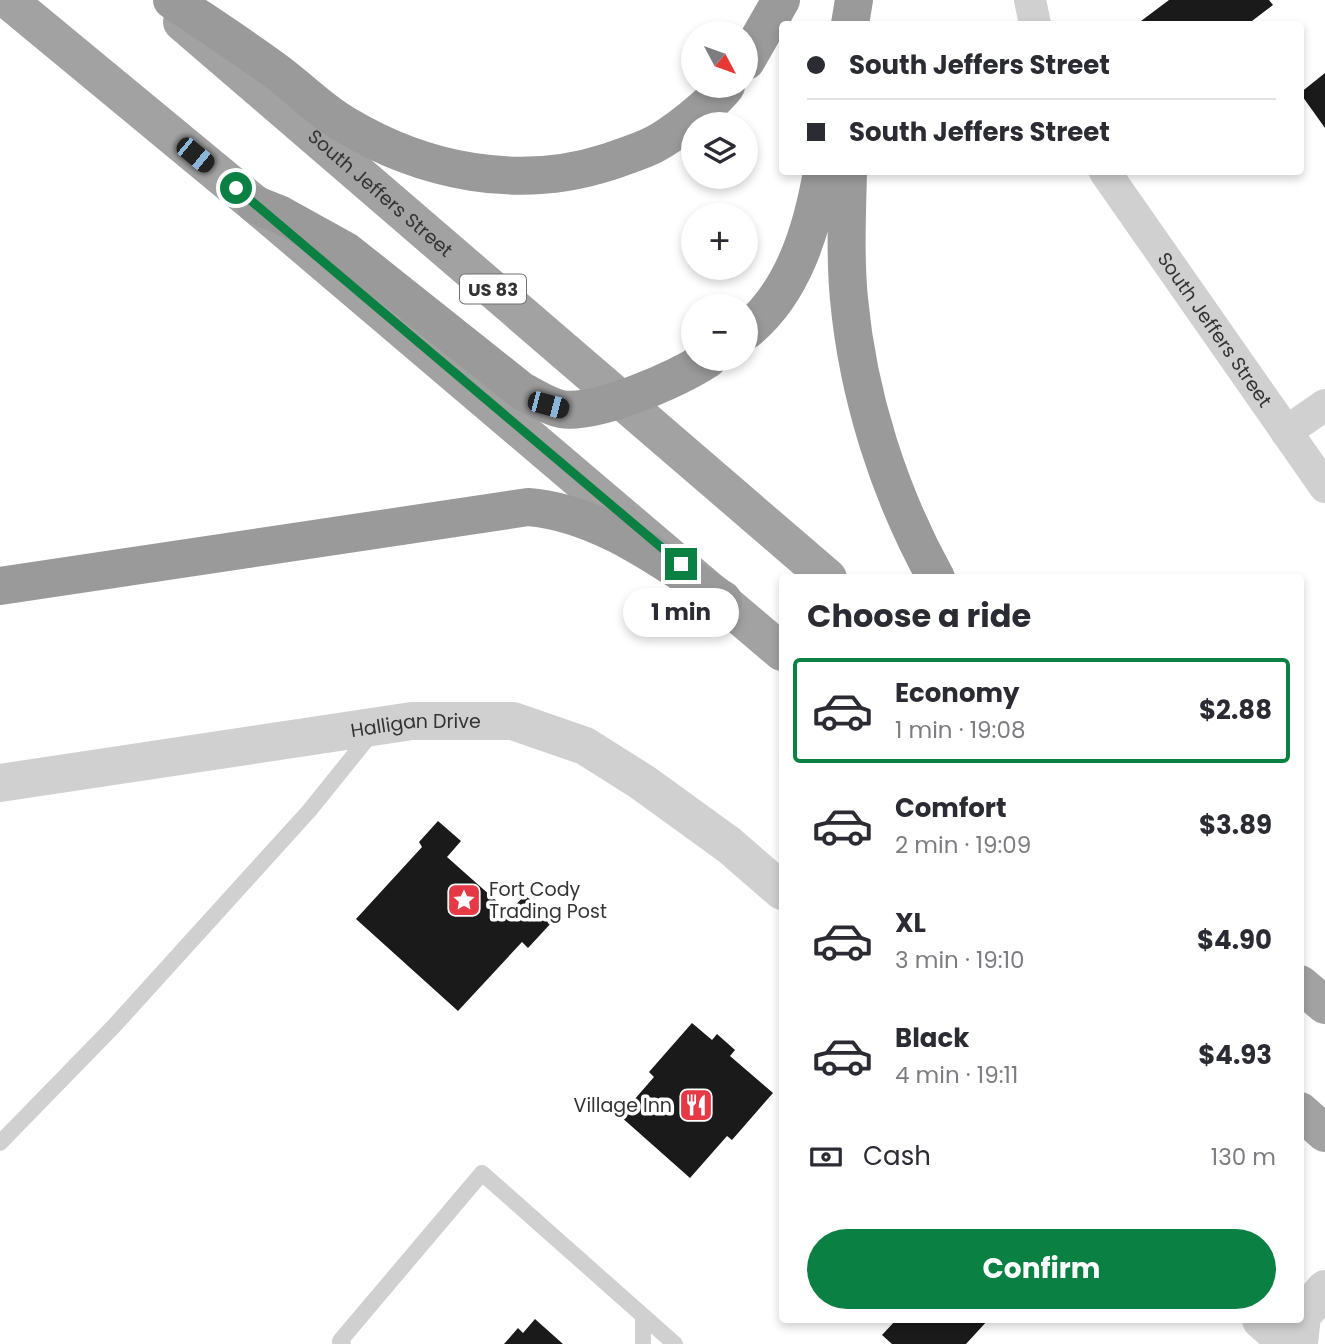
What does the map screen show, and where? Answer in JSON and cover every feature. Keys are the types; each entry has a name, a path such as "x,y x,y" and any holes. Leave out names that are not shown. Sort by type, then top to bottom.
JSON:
{"highway":[{"name":"South Jeffers Street","path":"157,0 823,574"},
{"path":"172,0 274,70 343,124 414,158 470,173 533,176 580,171 653,145 690,119 713,98"},
{"path":"758,40 781,0"},
{"path":"850,21 855,0"},
{"path":"869,21 873,0"},
{"path":"21,11 256,205 779,649"},
{"path":"758,320 781,292 795,263 806,237 821,175"},
{"path":"848,175 849,299 860,371 876,437 922,552 934,574"},
{"path":"256,205 281,215 346,251 522,391 548,405 562,409 589,409 622,399 682,371"},
{"path":"0,586 528,507 566,512 587,520 659,559 723,600"},
{"path":"1304,988 1325,1006"},
{"path":"1304,1115 1325,1133"}],"street":[{"path":"1030,0 1034,21"},
{"name":"South Jeffers Street","path":"1107,175 1325,487"},
{"path":"1286,432 1325,405"},
{"name":"Halligan Drive","path":"0,783 412,721 513,722 585,746 642,782 707,829 779,889"},
{"path":"1304,1312 1325,1289"},
{"path":"1264,1323 1288,1344"},
{"path":"1299,1344 1301,1323"}],"lane":[{"path":"0,1143 133,1006 309,811 377,726"},
{"path":"343,1344 340,1341 482,1173 675,1344"},
{"path":"643,1317 643,1344"}],"building":[{"path":"1169,0 1269,0 1273,5 1252,21 1141,21"},
{"path":"1325,73 1325,128 1304,99 1304,90"},
{"path":"438,821 461,841 447,857 509,912 525,895 553,921 528,948 522,942 458,1011 356,919 422,847 419,842"},
{"name":"Village Inn","path":"692,1023 712,1040 717,1034 735,1050 730,1056 773,1093 732,1140 727,1136 690,1178 620,1116 654,1077 649,1072"},
{"path":"535,1319 563,1344 504,1344 518,1328 523,1333"},
{"path":"893,1323 985,1323 966,1344 892,1344 882,1335"}],"place":[{"name":"Fort Cody Trading Post","path":"464,900"},
{"name":"Village Inn","path":"696,1105"}],"route":[{"path":"236,188 681,564"}]}
